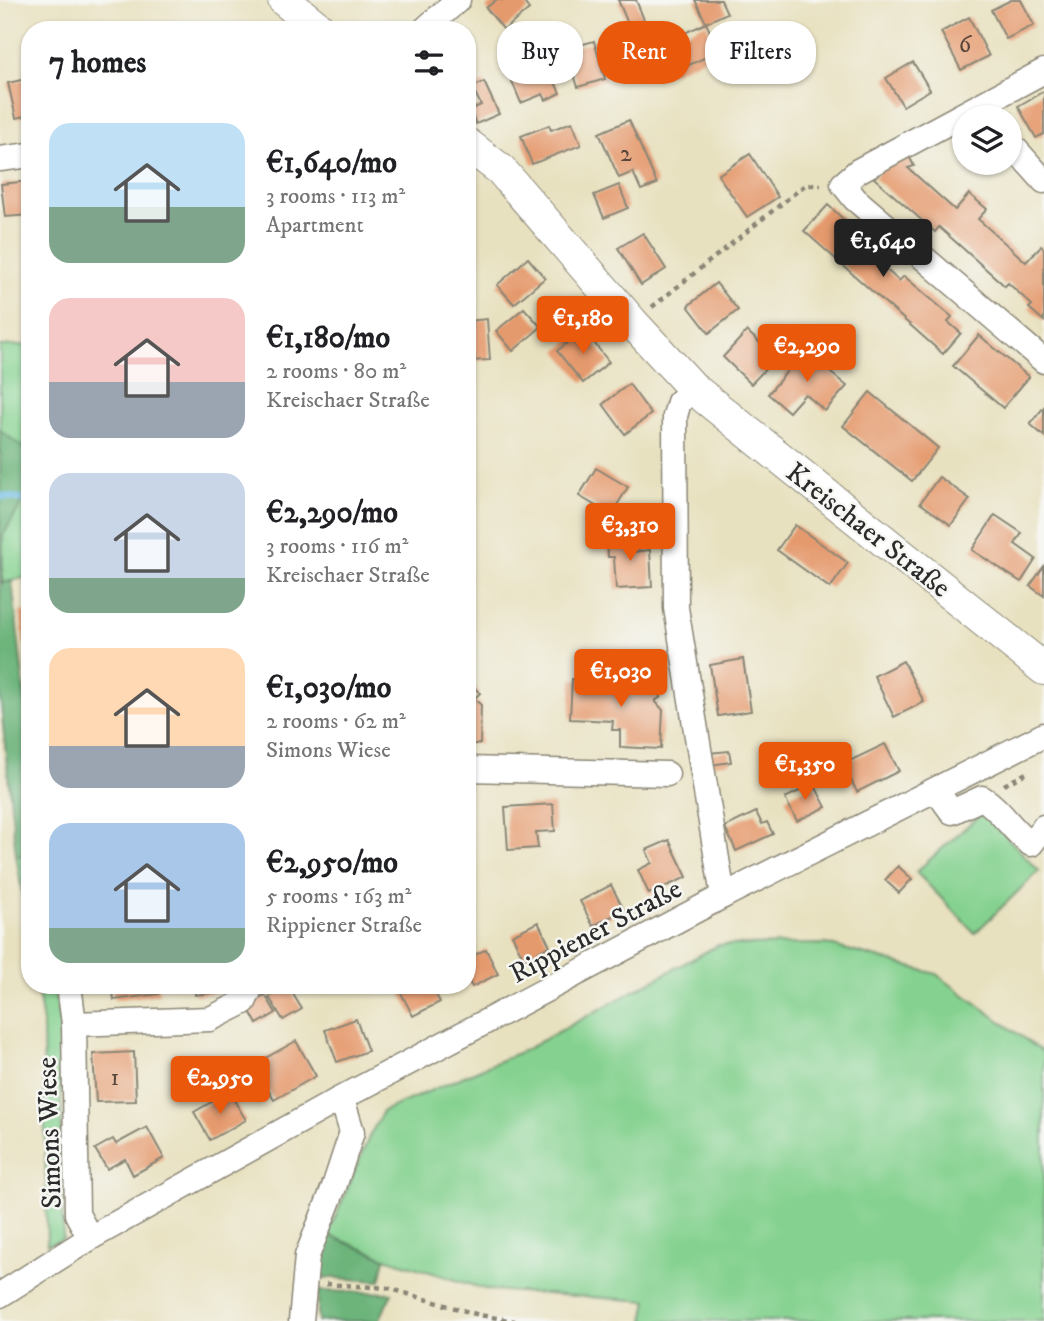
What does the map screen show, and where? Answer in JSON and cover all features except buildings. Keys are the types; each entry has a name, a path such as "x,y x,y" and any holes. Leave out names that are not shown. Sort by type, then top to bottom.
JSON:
{"main road":[{"path":"284,0 310,21"},
{"name":"Kreischaer Straße","path":"476,151 500,170 694,389 1044,668"}],"street":[{"path":"434,21 458,0"},
{"path":"993,105 1044,71"},
{"path":"952,126 858,171 843,184 855,199 1044,361"},
{"path":"0,159 21,156"},
{"path":"1022,156 1044,181"},
{"path":"694,389 679,402 675,416 676,608 723,896"},
{"name":"Rippiener Straße","path":"0,1296 90,1238 338,1100 723,896 1044,735"},
{"path":"476,769 667,774"},
{"path":"936,790 952,812 982,798 992,804 1008,824 1031,844 1044,827"},
{"name":"Simons Wiese","path":"70,994 74,1024 77,1214 90,1238"},
{"name":"Simons Wiese","path":"74,1024 210,1019 244,1002 248,994"},
{"path":"301,1321 307,1256 352,1132 345,1109 338,1100"}],"path":[{"path":"632,322 805,185 843,184"},
{"path":"982,798 1034,769"},
{"path":"304,1283 388,1288 479,1315 515,1321"}],"green space":[{"path":"21,345 21,447 0,430 0,346"},
{"path":"0,430 21,446 21,504 3,535 2,583 12,581 21,662 21,856 16,855 0,696"},
{"path":"21,504 21,579 2,584 3,535"},
{"path":"983,812 1039,871 975,933 916,872"},
{"path":"16,855 21,856 21,885"},
{"path":"826,944 936,974 1044,1053 1044,1321 644,1321 648,1301 488,1290 385,1258 328,1235 369,1137 383,1111 525,1050 718,945"},
{"path":"38,994 55,994 60,1024 63,1239 47,1245 43,1023"},
{"path":"328,1235 385,1258 380,1281 319,1277 320,1258"},
{"path":"318,1291 392,1293 379,1321 318,1321"}],"waterway":[{"path":"0,496 21,499"}]}
